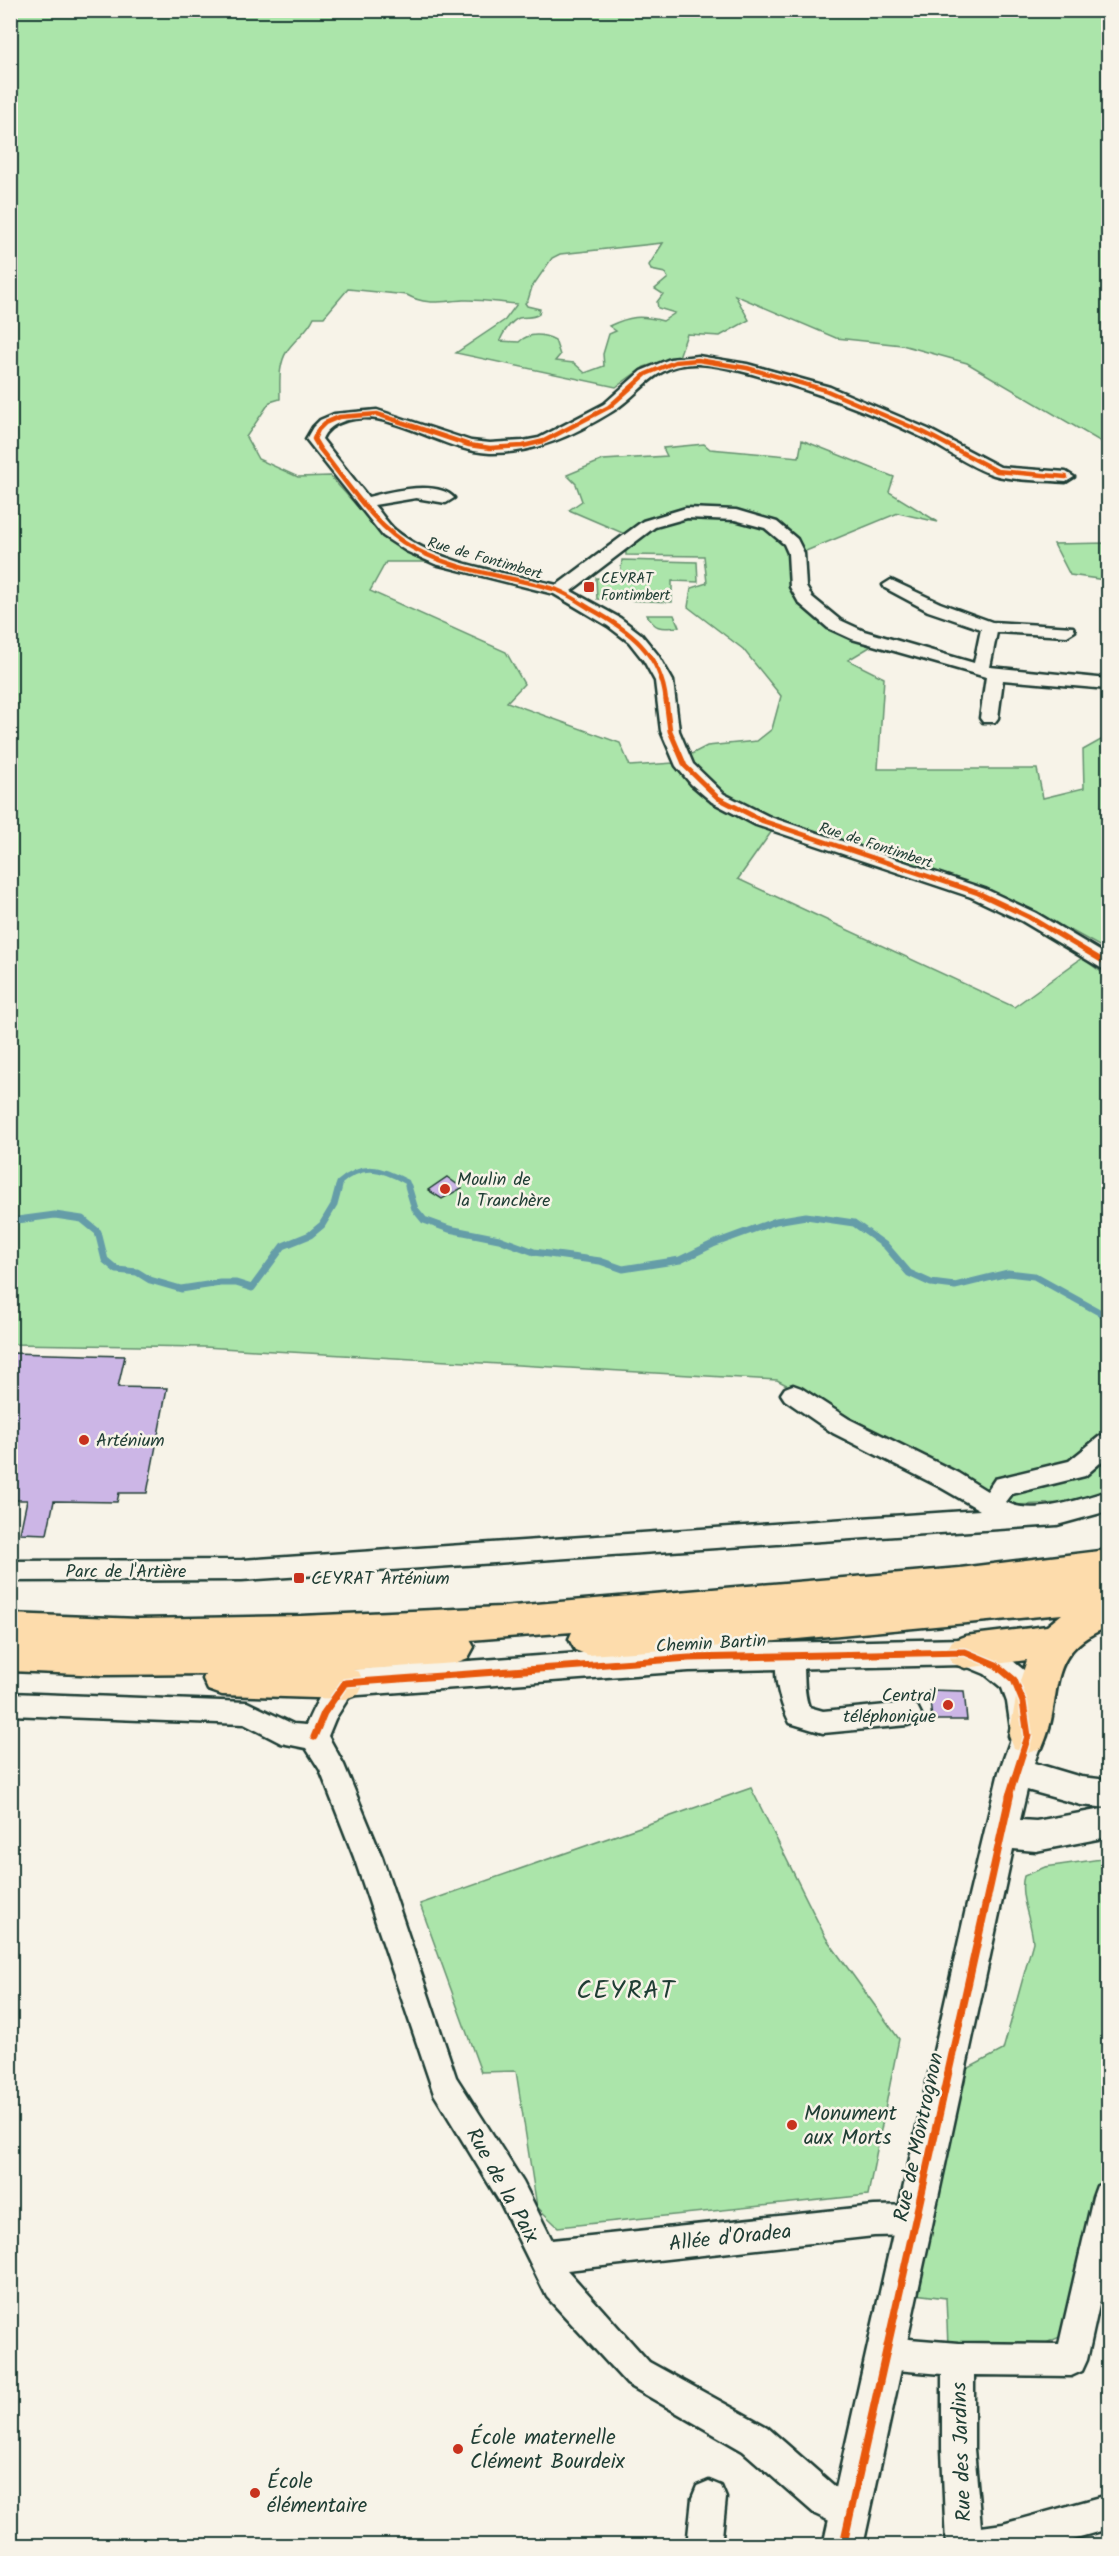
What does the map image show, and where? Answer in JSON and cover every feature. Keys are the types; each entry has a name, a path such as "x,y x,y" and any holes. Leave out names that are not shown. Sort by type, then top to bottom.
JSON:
{"highway":[{"path":"960,1583 1029,1561 1108,1544"},
{"path":"10,1630 151,1635 301,1632 489,1623 960,1583 1108,1565"},
{"path":"10,1655 103,1659 304,1657 724,1630 1059,1599 1108,1591"},
{"path":"1028,1736 1037,1683 1057,1640 1082,1621 1108,1611"},
{"path":"965,1652 1057,1640"},
{"path":"10,1671 345,1683"}],"street":[{"name":"Rue de Fontimbert","path":"1066,477 997,471 923,432 825,390 747,368 698,360 675,362 646,374 609,407 544,441 523,446 490,448 469,445 377,414 339,417 325,423 318,430 314,439 389,533 412,548 441,561 560,591 591,608 635,638 652,658 664,681 670,731 685,766 718,798 763,821 978,893 1029,917 1108,964"},
{"path":"364,503 422,492 433,492 446,498"},
{"path":"560,591 649,524 687,513 736,514 771,525 791,542 796,553 798,587 805,600 834,624 858,635 988,672 1108,684"},
{"path":"578,576 586,588 591,608"},
{"path":"891,585 934,607 990,627 1067,631"},
{"path":"989,718 990,627"},
{"path":"794,1394 841,1426 949,1480 1013,1518"},
{"path":"990,1505 1004,1486 1076,1469 1108,1443"},
{"name":"Parc de l'Artière","path":"10,1570 242,1570 1057,1515 1108,1501"},
{"name":"Chemin Bartin","path":"345,1683 677,1659 790,1654 965,1652 996,1665 1014,1680 1023,1702 1028,1736"},
{"path":"790,1654 791,1695 799,1715 823,1722 908,1714"},
{"path":"10,1704 247,1713 290,1735 314,1737 324,1713 345,1683"},
{"name":"Rue de Montrognon","path":"847,2537 982,1913 1016,1772 1028,1736"},
{"name":"Rue de la Paix","path":"314,1737 331,1765 368,1857 444,2084 512,2193 558,2286 638,2373 754,2439 827,2502 847,2537"},
{"path":"1016,1772 1081,1791 1108,1794"},
{"path":"1002,1834 1036,1836 1108,1822"},
{"path":"885,2353 958,2359 1071,2360 1108,2198"},
{"name":"Allée d'Oradea","path":"543,2257 874,2221 916,2220"},
{"name":"Rue des Jardins","path":"958,2359 958,2449 964,2545"},
{"path":"704,2546 709,2498"},
{"path":"964,2545 1003,2543 1108,2512"}],"green space":[{"path":"15,10 107,15 120,10 1108,11 1108,446 967,363 902,345 836,338 735,295 749,320 720,336 687,334 679,357 644,367 616,387 456,353 505,320 517,304 470,300 428,302 407,295 348,289 324,317 314,317 287,351 281,368 280,399 270,402 246,437 258,459 298,477 330,476 383,535 432,562 386,562 370,591 506,652 524,684 507,702 620,743 630,766 674,763 707,746 757,741 772,729 781,696 743,649 688,607 691,588 707,583 704,556 626,555 625,534 569,510 582,501 576,484 567,475 603,460 667,456 663,448 704,444 710,449 799,457 802,440 894,477 889,492 938,522 898,513 801,553 813,611 875,644 848,660 884,678 878,769 1037,769 1043,798 1084,788 1083,750 1108,736 1108,927 1101,947 1072,931 772,831 738,879 1014,1007 1082,958 1108,977 1108,1501 1016,1505 777,1380 204,1347 11,1344 11,14","holes":["663,243 649,265 651,270 665,273 668,278 655,289 663,294 657,302 658,308 675,313 663,321 635,318 609,326 616,331 609,334 603,354 604,366 585,373 574,363 555,361 560,355 555,340 546,336 532,335 519,342 500,341 507,328 516,320 539,314 540,309 527,306 525,303 532,287 552,258 560,254"]},
{"path":"1108,543 1108,592 1105,580 1070,575 1054,544"},
{"path":"622,560 697,562 698,582 672,581 672,602 597,599 596,578 620,579"},
{"path":"647,615 674,615 679,627 657,626"},
{"path":"751,1788 826,1938 899,2039 868,2195 558,2227 537,2207 516,2071 481,2072 420,1904"},
{"path":"1108,1858 1108,2172 1097,2201 1062,2336 1037,2347 948,2346 946,2298 915,2294 967,2069 1003,2050 1033,1942 1024,1900 1024,1876 1045,1867"}],"building":[{"name":"Moulin de la Tranchère","path":"447,1177 462,1188 442,1199 428,1190"},
{"name":"Arténium","path":"10,1353 125,1356 118,1387 167,1388 147,1493 119,1493 117,1502 54,1501 47,1534 20,1533 27,1500 10,1500"},
{"name":"Central téléphonique","path":"929,1690 964,1691 967,1720 932,1720"}],"waterway":[{"path":"338,1188 339,1183 348,1176 372,1169 398,1177 407,1182 409,1188"},
{"path":"10,1221 55,1215 82,1219 98,1232 105,1260 117,1270 137,1272 150,1280 181,1289 220,1283 236,1283 252,1288 283,1246 310,1235 322,1225 334,1205 339,1186"},
{"path":"408,1186 415,1209 424,1220 449,1229 499,1239 534,1252 600,1261 623,1269 680,1260 713,1244 776,1221 806,1216 854,1223 886,1246 909,1273 931,1283 955,1286 1008,1273 1034,1276 1108,1317"}],"cycle path":[{"path":"1066,477 997,471 923,432 825,390 747,368 698,360 675,362 646,374 609,407 544,441 523,446 490,448 469,445 377,414 339,417 325,423 318,430 314,439 389,533 412,548 441,561 560,591 614,622 635,638 652,659 664,681 670,731 685,766 718,798 763,821 978,893 1029,917 1108,964"},
{"path":"314,1737 324,1713 345,1683 689,1658 965,1652 996,1665 1014,1680 1023,1702 1028,1736 1015,1772 982,1913 843,2546"}],"place":[{"name":"CEYRAT Fontimbert","path":"589,587"},
{"name":"Moulin de la Tranchère","path":"445,1189"},
{"name":"Arténium","path":"84,1440"},
{"name":"CEYRAT Arténium","path":"299,1578"},
{"name":"Central téléphonique","path":"948,1705"},
{"name":"Monument aux Morts","path":"792,2125"},
{"name":"École maternelle Clément Bourdeix","path":"458,2449"},
{"name":"École élémentaire","path":"255,2493"}],"district":[{"name":"CEYRAT","path":"626,1989"}]}
